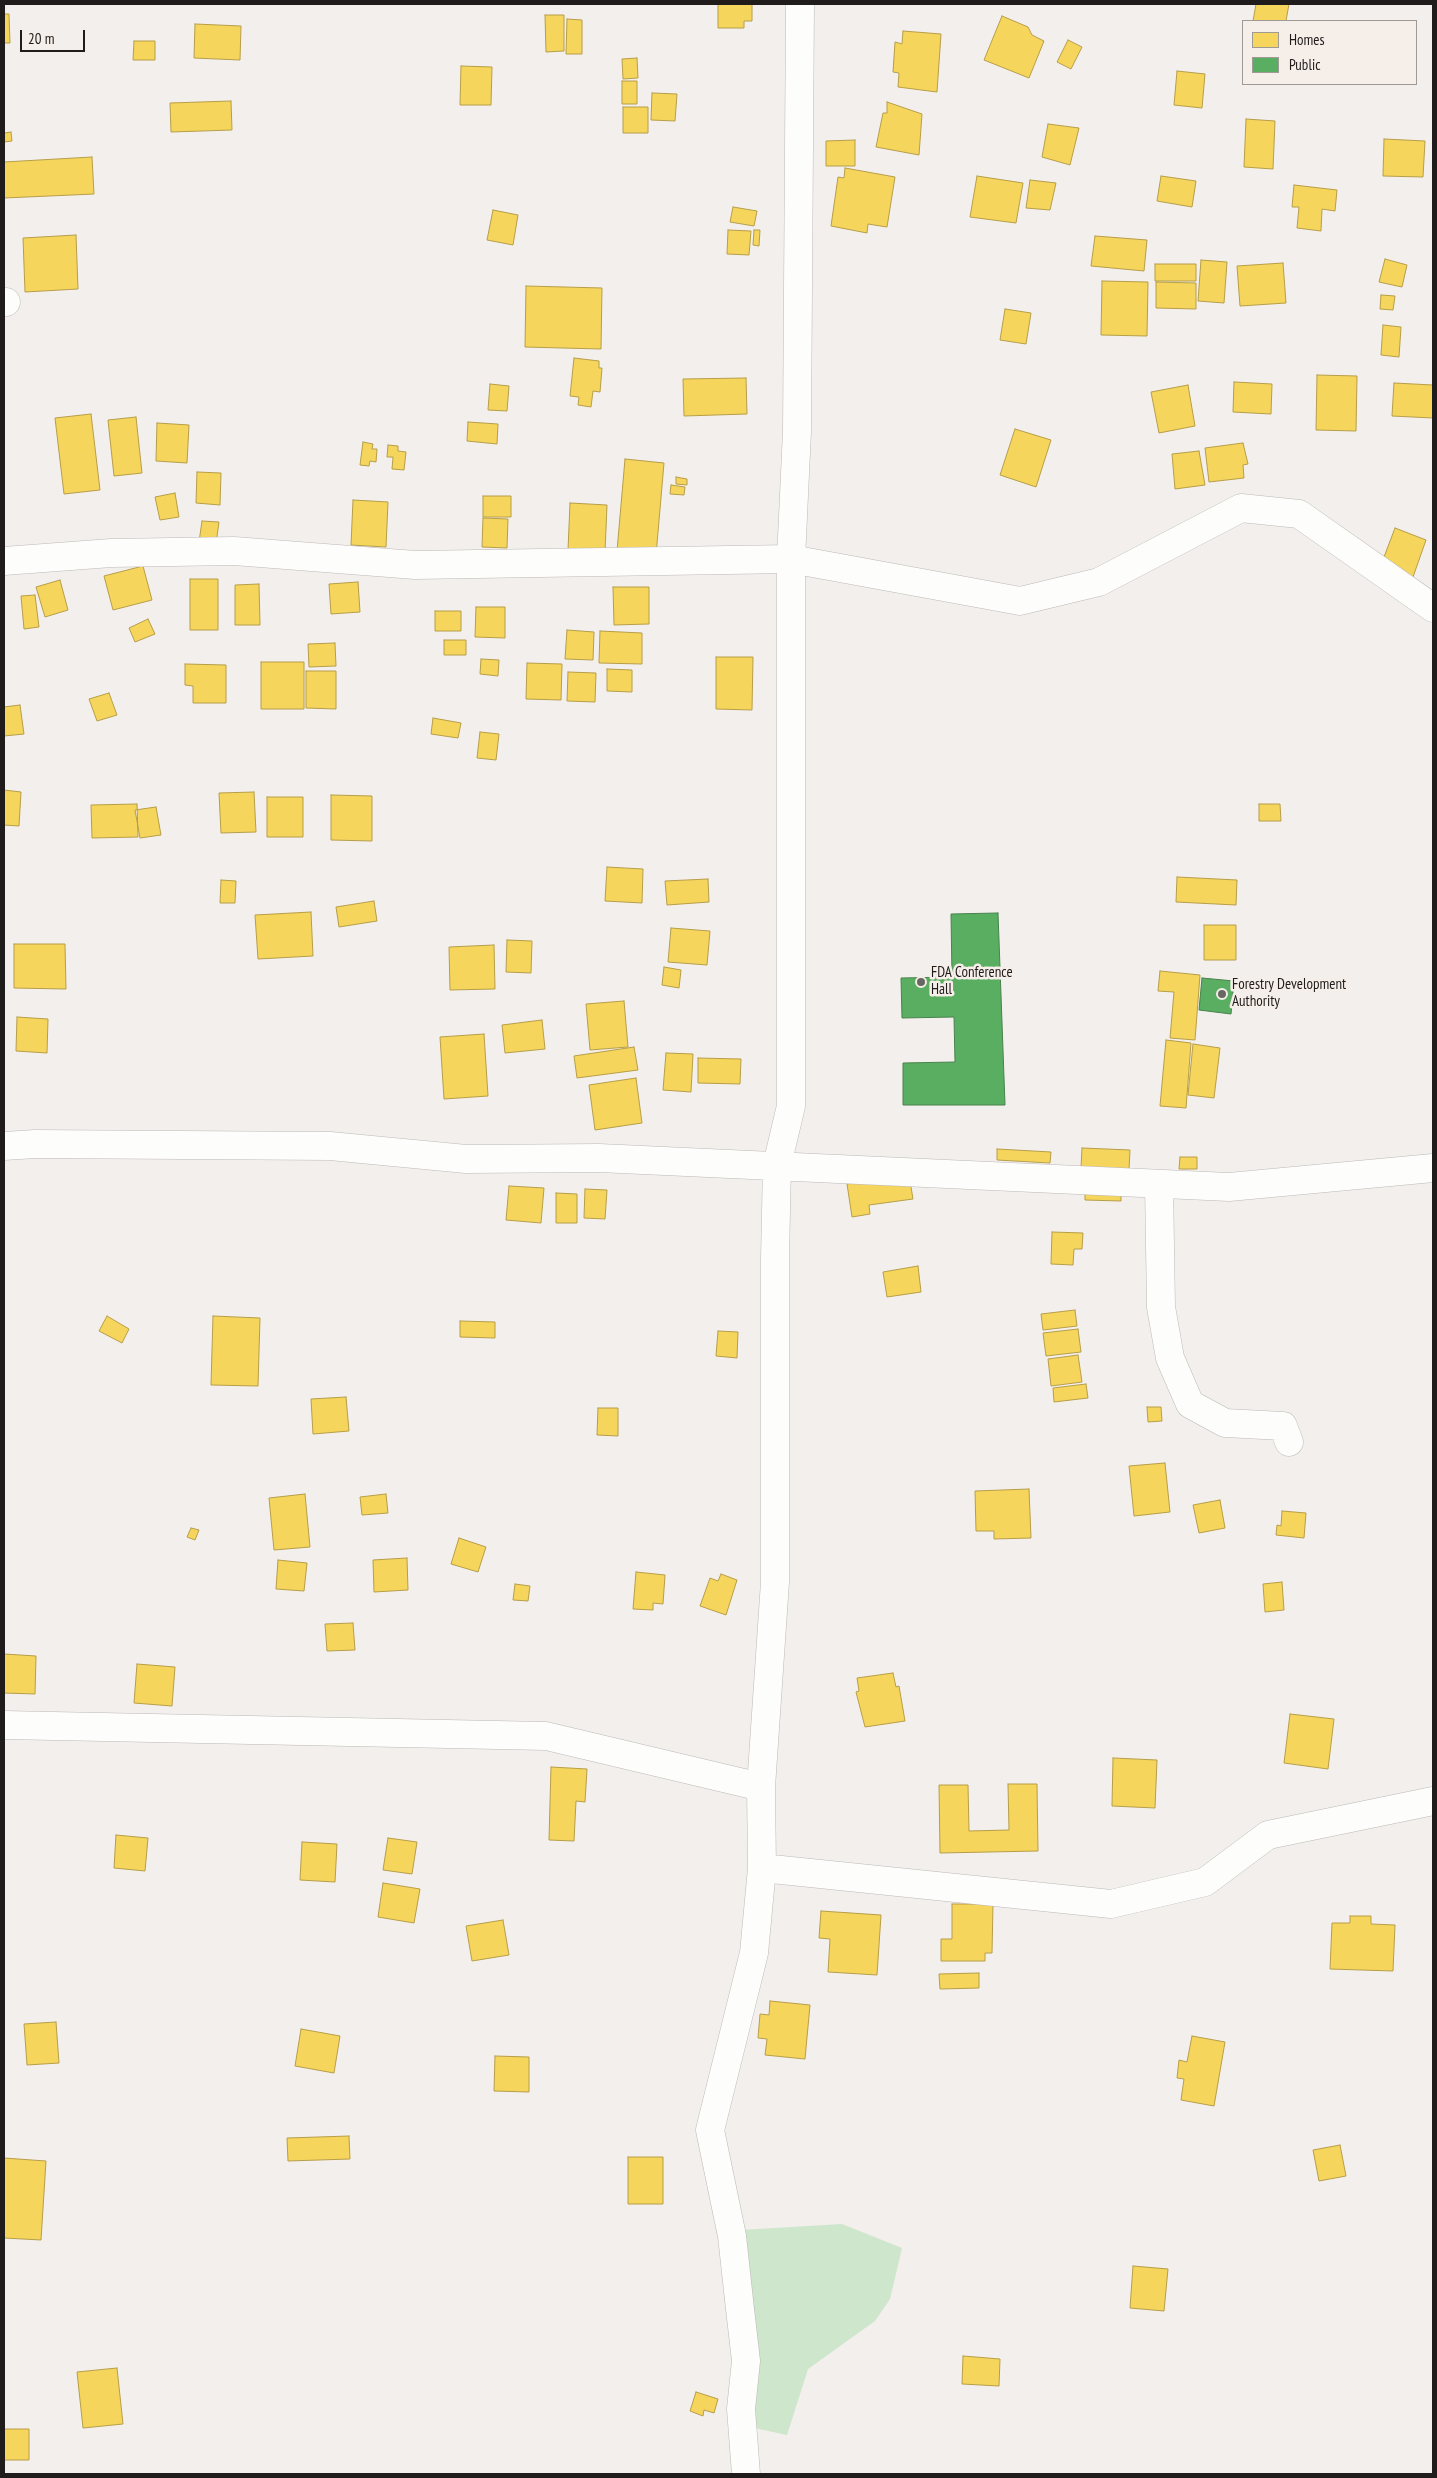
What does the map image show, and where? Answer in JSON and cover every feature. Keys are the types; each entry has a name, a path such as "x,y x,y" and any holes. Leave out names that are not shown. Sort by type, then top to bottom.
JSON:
{"street":[{"path":"746,2474 740,2408 746,2362 732,2236 710,2130 754,1953 762,1868 761,1787 775,1582 775,1258 777,1164 791,1106 792,559 798,431 800,4"},
{"path":"4,561 111,553 234,551 415,565 792,559 1020,601 1099,582 1241,508 1299,514 1433,608"},
{"path":"4,1146 35,1144 330,1146 466,1159 598,1158 777,1164 1229,1187 1433,1168"},
{"path":"1159,1184 1160,1307 1170,1358 1190,1404 1225,1423 1283,1426 1289,1442"},
{"path":"4,1725 546,1736 761,1787"},
{"path":"762,1868 1111,1904 1205,1882 1268,1835 1433,1801"}],"green space":[{"path":"842,2224 902,2248 890,2299 875,2321 808,2369 787,2435 745,2426 740,2230"}],"building: Homes":[{"path":"718,4 752,4 752,21 744,21 744,28 718,28"},
{"path":"1256,4 1289,4 1286,20 1253,20"},
{"path":"4,14 9,14 10,43 4,43"},
{"path":"545,15 564,15 564,51 546,52"},
{"path":"1002,16 1028,27 1032,35 1044,41 1029,78 984,60"},
{"path":"567,19 582,20 582,54 566,54"},
{"path":"195,24 241,26 240,60 194,58"},
{"path":"903,31 941,34 937,92 898,87 899,73 893,72 895,42 902,44"},
{"path":"1068,40 1082,47 1071,69 1057,62"},
{"path":"134,41 155,41 155,60 133,60"},
{"path":"637,58 638,78 623,79 622,59"},
{"path":"461,66 492,67 491,105 460,105"},
{"path":"1177,71 1205,74 1202,108 1174,105"},
{"path":"622,81 637,81 637,104 622,104"},
{"path":"652,93 677,94 675,121 651,120"},
{"path":"231,101 232,130 171,132 170,103"},
{"path":"887,102 922,114 919,155 876,147 883,113 887,113"},
{"path":"623,107 648,107 648,133 623,133"},
{"path":"1246,119 1275,121 1273,169 1244,167"},
{"path":"1048,124 1079,128 1070,165 1042,157"},
{"path":"11,132 12,141 4,142 4,133"},
{"path":"1384,139 1425,141 1423,177 1383,176"},
{"path":"855,140 855,166 826,166 826,141"},
{"path":"92,157 94,194 4,198 4,162"},
{"path":"845,168 895,177 887,227 868,224 867,233 831,226 838,177 844,178"},
{"path":"977,176 1023,183 1016,223 970,217"},
{"path":"1161,176 1196,181 1192,207 1157,201"},
{"path":"1030,180 1056,183 1050,210 1026,208"},
{"path":"1294,185 1337,190 1335,211 1322,209 1321,231 1297,228 1299,207 1292,207"},
{"path":"733,207 757,211 754,226 730,222"},
{"path":"493,210 518,215 513,245 487,240"},
{"path":"728,230 751,231 749,255 727,254"},
{"path":"754,230 760,230 759,246 753,245"},
{"path":"76,235 78,289 25,292 23,238"},
{"path":"1095,236 1147,240 1144,271 1091,266"},
{"path":"1385,259 1407,265 1402,287 1379,282"},
{"path":"1201,260 1227,262 1224,303 1198,301"},
{"path":"1283,263 1286,303 1240,306 1237,266"},
{"path":"1155,264 1196,264 1196,281 1155,281"},
{"path":"1102,281 1148,282 1147,336 1101,335"},
{"path":"1156,282 1196,283 1196,309 1156,308"},
{"path":"526,286 602,288 601,349 525,347"},
{"path":"1381,295 1395,296 1393,310 1380,309"},
{"path":"1005,309 1031,313 1026,344 1000,340"},
{"path":"1383,325 1401,327 1399,357 1381,355"},
{"path":"574,358 599,361 599,368 602,368 600,392 593,391 591,407 578,405 579,397 570,396"},
{"path":"1317,375 1357,376 1356,431 1316,430"},
{"path":"746,378 747,414 684,416 683,379"},
{"path":"1234,382 1272,384 1271,414 1233,412"},
{"path":"1394,383 1433,385 1433,418 1392,416"},
{"path":"490,384 509,386 507,411 488,410"},
{"path":"1188,385 1195,426 1159,433 1151,392"},
{"path":"91,414 100,490 64,494 55,418"},
{"path":"136,417 142,473 114,476 108,420"},
{"path":"468,422 498,424 497,444 467,441"},
{"path":"157,423 189,425 187,463 156,461"},
{"path":"1015,429 1051,440 1036,487 1000,475"},
{"path":"363,442 373,444 372,449 377,449 376,462 370,461 369,466 360,465"},
{"path":"1243,443 1248,464 1243,465 1244,478 1209,482 1205,448"},
{"path":"388,445 398,446 398,451 406,452 404,470 392,469 393,457 387,457"},
{"path":"1199,451 1205,485 1175,489 1172,454"},
{"path":"625,459 664,463 656,555 617,551"},
{"path":"197,472 221,473 220,505 196,503"},
{"path":"676,477 687,479 687,485 676,484"},
{"path":"671,485 685,487 684,495 670,494"},
{"path":"175,493 179,517 160,520 155,497"},
{"path":"483,496 511,496 511,517 483,517"},
{"path":"353,500 388,502 386,547 351,545"},
{"path":"570,503 607,505 605,552 568,550"},
{"path":"483,518 508,519 507,548 482,547"},
{"path":"202,521 219,522 216,544 199,542"},
{"path":"1395,528 1426,540 1413,577 1381,565"},
{"path":"143,566 152,600 113,610 104,576"},
{"path":"190,579 218,579 218,630 190,630"},
{"path":"60,580 68,610 45,617 36,587"},
{"path":"358,582 360,612 331,614 329,584"},
{"path":"259,584 260,625 235,625 235,585"},
{"path":"613,587 649,587 649,624 614,625"},
{"path":"35,595 39,627 24,629 21,596"},
{"path":"476,607 505,607 505,638 475,637"},
{"path":"435,611 461,611 461,631 435,631"},
{"path":"148,619 155,634 135,642 129,628"},
{"path":"567,630 594,632 593,660 565,659"},
{"path":"600,631 642,633 642,664 599,663"},
{"path":"444,640 466,640 466,655 444,655"},
{"path":"335,643 336,666 309,667 308,644"},
{"path":"716,657 753,657 752,710 716,709"},
{"path":"481,659 499,660 498,676 480,674"},
{"path":"261,662 304,662 304,709 261,709"},
{"path":"527,663 562,664 561,700 526,699"},
{"path":"185,664 226,665 226,703 193,703 193,686 185,685"},
{"path":"607,669 632,670 632,692 607,691"},
{"path":"306,671 336,671 336,709 306,708"},
{"path":"568,672 596,673 595,702 567,701"},
{"path":"109,693 117,715 97,721 89,699"},
{"path":"20,705 24,734 4,736 4,707"},
{"path":"433,718 461,723 458,738 431,734"},
{"path":"480,732 499,734 496,760 477,758"},
{"path":"4,790 21,792 19,826 4,825"},
{"path":"254,792 256,832 221,833 219,793"},
{"path":"331,795 372,796 372,841 331,840"},
{"path":"267,797 303,797 303,837 267,837"},
{"path":"137,804 138,837 92,838 91,805"},
{"path":"1259,804 1280,804 1281,821 1259,821"},
{"path":"156,807 161,835 140,838 135,810"},
{"path":"607,867 643,869 642,903 605,901"},
{"path":"1177,877 1237,880 1236,905 1176,902"},
{"path":"708,879 709,902 667,905 665,881"},
{"path":"221,880 236,881 235,903 220,903"},
{"path":"374,901 377,921 339,927 336,907"},
{"path":"311,912 313,956 258,959 255,915"},
{"path":"1204,925 1236,925 1236,960 1204,960"},
{"path":"671,928 710,931 707,965 668,962"},
{"path":"507,940 532,941 531,973 506,972"},
{"path":"14,944 65,944 66,989 14,988"},
{"path":"494,945 495,989 450,990 449,947"},
{"path":"664,967 681,970 679,988 662,985"},
{"path":"1160,971 1200,975 1195,1040 1170,1038 1174,992 1158,991"},
{"path":"624,1001 628,1047 590,1050 586,1004"},
{"path":"17,1017 48,1019 47,1053 16,1051"},
{"path":"542,1020 545,1049 505,1053 502,1025"},
{"path":"484,1034 488,1096 444,1099 440,1037"},
{"path":"1166,1040 1191,1043 1186,1108 1160,1106"},
{"path":"1193,1044 1220,1048 1214,1098 1188,1095"},
{"path":"634,1047 638,1070 577,1078 574,1056"},
{"path":"666,1053 693,1054 691,1092 663,1090"},
{"path":"698,1058 741,1059 740,1084 698,1083"},
{"path":"636,1078 642,1123 595,1130 589,1085"},
{"path":"1082,1148 1130,1150 1129,1170 1081,1168"},
{"path":"997,1149 1051,1152 1050,1163 997,1160"},
{"path":"1180,1157 1197,1157 1197,1169 1179,1169"},
{"path":"909,1175 913,1199 869,1205 870,1214 852,1217 847,1184"},
{"path":"509,1186 544,1188 541,1223 506,1220"},
{"path":"585,1189 607,1190 605,1219 584,1218"},
{"path":"1085,1191 1121,1192 1121,1201 1085,1200"},
{"path":"556,1193 577,1194 577,1223 556,1223"},
{"path":"1052,1232 1083,1233 1082,1249 1074,1249 1073,1265 1051,1264"},
{"path":"918,1266 921,1292 887,1297 883,1272"},
{"path":"1075,1310 1077,1326 1043,1330 1041,1314"},
{"path":"107,1316 129,1329 122,1343 99,1331"},
{"path":"213,1316 260,1318 258,1386 211,1385"},
{"path":"460,1321 495,1322 495,1338 460,1337"},
{"path":"1078,1329 1081,1352 1046,1356 1043,1333"},
{"path":"718,1331 738,1332 737,1358 716,1356"},
{"path":"1078,1355 1082,1382 1051,1386 1048,1359"},
{"path":"1086,1384 1088,1398 1054,1402 1053,1388"},
{"path":"346,1397 349,1431 313,1434 311,1399"},
{"path":"1147,1407 1161,1407 1162,1421 1148,1422"},
{"path":"598,1408 618,1408 618,1436 597,1435"},
{"path":"1165,1463 1170,1512 1134,1516 1129,1466"},
{"path":"1029,1489 1031,1538 994,1539 994,1531 976,1531 975,1491"},
{"path":"305,1494 310,1547 274,1550 269,1498"},
{"path":"386,1494 388,1513 362,1515 360,1497"},
{"path":"1220,1500 1225,1528 1199,1533 1193,1505"},
{"path":"1282,1511 1306,1513 1304,1538 1276,1535 1277,1525 1281,1526"},
{"path":"191,1528 199,1530 195,1540 187,1537"},
{"path":"459,1538 486,1547 478,1572 451,1564"},
{"path":"407,1558 408,1590 374,1592 373,1560"},
{"path":"278,1560 307,1563 304,1591 276,1589"},
{"path":"636,1572 665,1575 663,1604 653,1603 653,1610 633,1609"},
{"path":"721,1574 737,1580 726,1615 700,1606 710,1578 718,1581"},
{"path":"1282,1582 1284,1610 1265,1612 1263,1584"},
{"path":"515,1584 530,1586 528,1601 513,1600"},
{"path":"353,1623 355,1650 327,1651 325,1624"},
{"path":"4,1654 36,1656 35,1694 4,1693"},
{"path":"137,1664 175,1667 172,1706 134,1703"},
{"path":"893,1673 896,1687 899,1686 905,1721 865,1727 856,1692 859,1691 857,1678"},
{"path":"1290,1714 1334,1719 1328,1769 1284,1763"},
{"path":"1113,1758 1157,1760 1155,1808 1112,1806"},
{"path":"551,1767 587,1769 585,1802 576,1801 574,1841 549,1840"},
{"path":"1008,1784 1037,1784 1038,1851 940,1853 939,1785 968,1785 969,1831 1009,1830"},
{"path":"116,1835 148,1838 145,1871 114,1868"},
{"path":"388,1838 417,1842 412,1874 383,1870"},
{"path":"302,1842 337,1844 335,1882 300,1880"},
{"path":"383,1883 420,1889 414,1923 378,1917"},
{"path":"952,1904 993,1904 992,1953 985,1953 985,1961 941,1961 941,1939 952,1939"},
{"path":"821,1911 881,1915 877,1975 828,1972 830,1939 819,1938"},
{"path":"1350,1916 1371,1916 1371,1924 1395,1925 1393,1971 1330,1969 1332,1923 1350,1923"},
{"path":"503,1920 509,1955 472,1961 466,1926"},
{"path":"979,1973 979,1988 940,1989 939,1974"},
{"path":"770,2001 810,2005 805,2059 765,2055 767,2039 758,2038 760,2014 769,2015"},
{"path":"56,2022 59,2063 27,2065 24,2024"},
{"path":"301,2029 340,2036 334,2073 295,2066"},
{"path":"1192,2036 1225,2042 1214,2106 1181,2100 1184,2079 1177,2078 1179,2060 1187,2062"},
{"path":"495,2056 529,2057 529,2092 494,2091"},
{"path":"349,2136 350,2159 288,2161 287,2138"},
{"path":"1340,2145 1346,2176 1319,2181 1313,2150"},
{"path":"628,2157 663,2157 663,2204 628,2204"},
{"path":"4,2158 46,2161 41,2240 4,2238"},
{"path":"1133,2266 1168,2269 1164,2311 1130,2308"},
{"path":"963,2356 1000,2359 999,2386 962,2384"},
{"path":"117,2368 123,2424 83,2428 77,2372"},
{"path":"696,2392 718,2399 714,2413 704,2410 703,2416 690,2411"},
{"path":"4,2429 29,2429 29,2460 4,2460"}],"building: Public":[{"path":"998,913 1005,1105 903,1105 903,1063 955,1062 954,1017 902,1018 901,978 952,977 951,914"},
{"path":"1202,978 1234,981 1231,1014 1199,1010"}],"place":[{"name":"FDA Conference Hall","path":"921,982"},
{"name":"Forestry Development Authority","path":"1222,994"}]}
